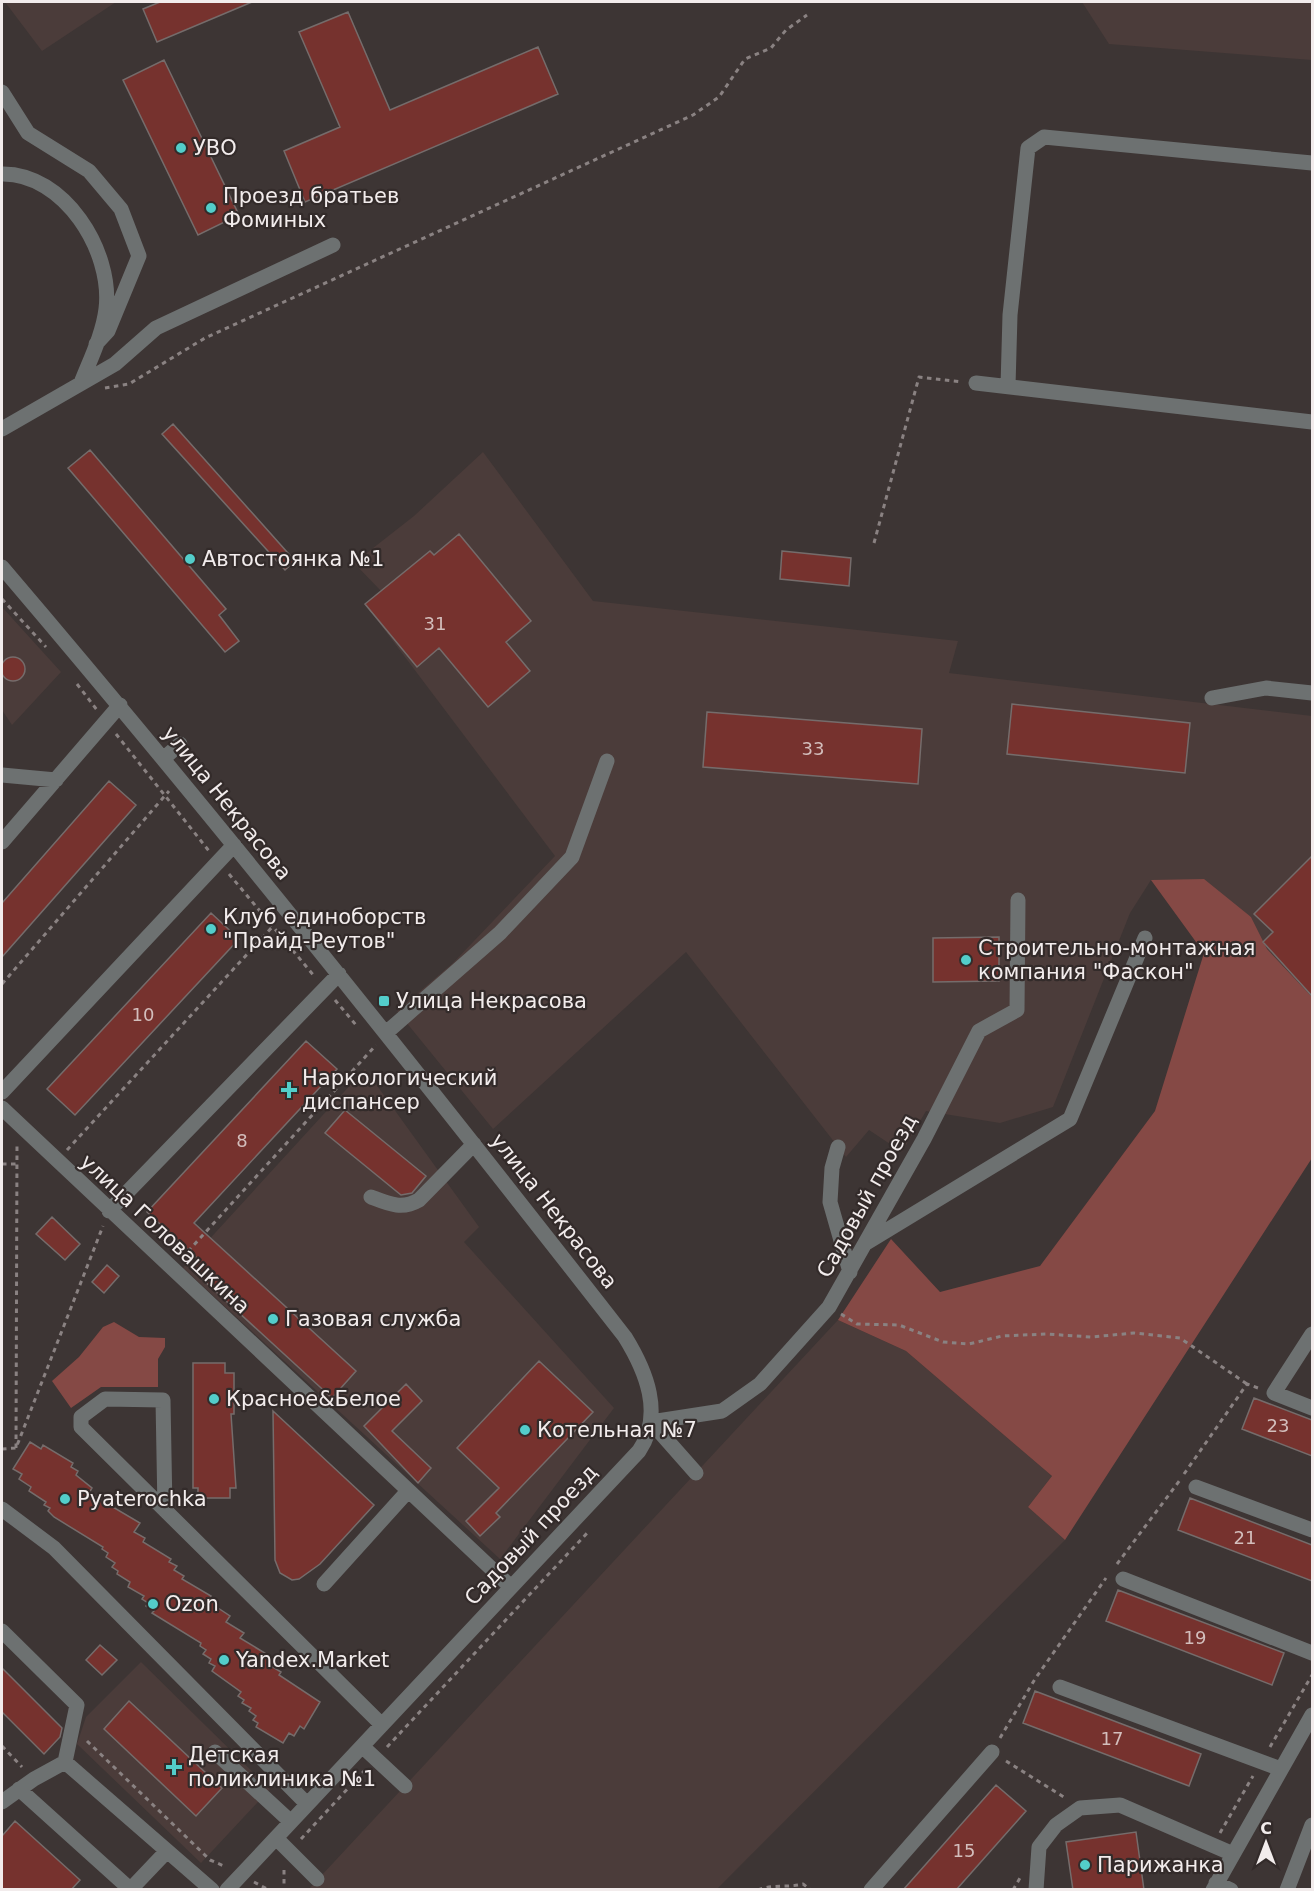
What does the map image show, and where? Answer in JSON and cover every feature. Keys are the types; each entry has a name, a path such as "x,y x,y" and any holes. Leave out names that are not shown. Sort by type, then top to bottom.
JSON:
{"street":[{"path":"2,92 28,133 89,171 102,186 121,209 139,256 108,331 96,344"},
{"path":"1008,386 1010,315 1028,148 1044,137 1312,163"},
{"path":"2,174 14,174 38,182 59,194 84,227 97,253 104,276 106,309 81,383"},
{"path":"2,429 115,364 156,328 333,245"},
{"path":"976,383 1312,422"},
{"name":"улица Некрасова","path":"2,567 120,705 387,1032 625,1337 643,1367 650,1393 651,1422"},
{"path":"1212,698 1266,688 1312,693"},
{"path":"2,842 120,705"},
{"path":"163,759 180,744"},
{"path":"387,1032 500,933 572,857 607,761"},
{"path":"2,775 56,780"},
{"path":"2,1092 234,845"},
{"name":"Садовый проезд","path":"227,1890 639,1451 648,1437 651,1422 722,1411 759,1384 829,1307 937,1113 979,1031 1017,1010 1018,900"},
{"path":"865,1244 1070,1119 1145,938"},
{"path":"109,1211 339,974"},
{"name":"улица Головашкина","path":"2,1108 171,1270 408,1491 478,1548 511,1587"},
{"path":"372,1197 390,1205 408,1207 419,1200 474,1144"},
{"path":"838,1147 832,1168 831,1202 850,1272"},
{"path":"1312,1334 1274,1393 1312,1408"},
{"path":"165,1510 163,1401 112,1398 99,1403 81,1417 81,1427 382,1725"},
{"path":"651,1422 696,1473"},
{"path":"1196,1487 1312,1530"},
{"path":"324,1584 408,1491"},
{"path":"2,1509 54,1548 307,1804"},
{"path":"1124,1579 1312,1653"},
{"path":"2,1631 77,1705 65,1762 34,1779 2,1802"},
{"path":"1060,1687 1281,1769"},
{"path":"1231,1890 1215,1886 1312,1715"},
{"path":"362,1746 405,1786"},
{"path":"215,1752 291,1822"},
{"path":"871,1890 992,1752"},
{"path":"65,1762 212,1890"},
{"path":"19,1789 130,1889 167,1851"},
{"path":"1036,1890 1039,1847 1056,1826 1080,1808 1120,1805 1233,1854"},
{"path":"1287,1890 1312,1825"},
{"path":"276,1838 317,1879"}],"path":[{"path":"81,383 110,389 129,384 205,338 693,115 719,97 745,59 771,48 786,30 807,15"},
{"path":"874,543 919,377 976,383"},
{"path":"2,599 47,648"},
{"path":"74,681 219,863 360,1031"},
{"path":"2,984 179,778"},
{"path":"57,1161 287,910"},
{"path":"171,1270 387,1032"},
{"path":"367,1039 374,1047"},
{"path":"16,1448 18,1123"},
{"path":"2,1164 17,1164"},
{"path":"16,1448 109,1211"},
{"path":"829,1307 857,1324 899,1325 943,1342 969,1344 1002,1336 1046,1334 1091,1337 1134,1333 1180,1338 1247,1384 1274,1393"},
{"path":"1080,1808 992,1752 1035,1679 1247,1384"},
{"path":"2,1449 16,1448"},
{"path":"1213,1845 1312,1675"},
{"path":"79,1734 210,1860 224,1866"},
{"path":"2,1746 34,1779"},
{"path":"253,1881 269,1890"},
{"path":"758,1890 766,1886 788,1888 803,1884 811,1890"}],"shaded area":[{"path":"5,2 116,2 42,51"},
{"path":"1082,2 1312,2 1312,60 1109,44"},
{"path":"483,452 593,601 958,641 949,673 1312,716 1312,997 1267,949 1251,917 1151,880 1130,913 1053,1107 1000,1123 926,1111 902,1152 869,1130 846,1157 686,952 493,1129 397,1011 453,963 555,856 365,604 381,591 354,563 414,516"},
{"path":"2,607 61,672 12,725 2,710"},
{"path":"1204,879 1251,917 1267,949 1312,997 1312,1158 1065,1540 1028,1507 1052,1476 906,1351 838,1320 891,1239 940,1292 1040,1266 1155,1111 1204,953 1151,880"},
{"path":"365,1069 479,1227 464,1242 614,1408 500,1559 183,1268"},
{"path":"838,1320 906,1351 1052,1476 1028,1507 1065,1540 717,1889 308,1890"},
{"path":"114,1322 139,1337 165,1338 165,1347 158,1359 158,1387 101,1387 71,1408 52,1381 79,1357 103,1327"},
{"name":"Детская поликлиника №1","path":"141,1662 270,1789 201,1863 77,1744 86,1717"}],"building":[{"path":"160,2 252,2 157,42 143,9"},
{"path":"348,12 390,110 538,47 558,94 305,202 284,151 340,127 299,32"},
{"name":"УВО","path":"164,60 239,215 198,235 123,80"},
{"path":"173,424 295,561 285,570 162,434"},
{"path":"90,450 226,609 219,615 239,641 225,652 68,468"},
{"path":"459,534 531,621 506,642 530,671 488,707 439,648 417,667 365,604 430,551 434,555"},
{"path":"782,551 851,558 849,586 780,579"},
{"path":"13,657 18,658 24,664 24,674 18,680 13,681 8,680 2,674 1,669 2,664 8,658"},
{"path":"1012,704 1190,723 1185,773 1007,754"},
{"path":"707,712 922,729 918,784 703,767"},
{"path":"109,781 136,805 2,957 2,903"},
{"path":"1312,856 1312,996 1263,942 1273,932 1254,914"},
{"path":"211,913 239,939 75,1115 47,1089"},
{"name":"Строительно-монтажная компания \"Фаскон\"","path":"999,937 999,981 933,982 933,938"},
{"path":"306,1041 337,1069 194,1223 356,1371 332,1398 189,1267 197,1258 147,1212"},
{"path":"345,1110 426,1176 412,1193 401,1195 325,1133"},
{"path":"52,1217 80,1244 65,1260 36,1234"},
{"path":"107,1265 119,1276 104,1293 92,1282"},
{"name":"Котельная №7","path":"539,1361 593,1412 496,1513 500,1517 480,1536 466,1521 499,1488 457,1448"},
{"path":"193,1363 225,1363 225,1373 234,1373 234,1414 231,1414 236,1488 230,1488 230,1498 198,1498 198,1488 193,1488"},
{"path":"406,1384 422,1401 392,1431 431,1468 418,1483 364,1426"},
{"path":"1254,1398 1312,1420 1312,1456 1242,1429"},
{"path":"273,1411 374,1505 320,1564 299,1579 292,1580 280,1573 275,1560"},
{"path":"30,1442 41,1449 43,1445 73,1463 71,1467 78,1471 76,1475 92,1488 89,1493 140,1523 134,1532 145,1538 143,1542 171,1559 169,1562 177,1566 174,1570 184,1576 182,1579 211,1596 209,1599 217,1604 215,1606 230,1616 226,1622 244,1633 240,1638 268,1655 266,1658 273,1662 271,1666 281,1672 279,1675 320,1702 304,1729 300,1726 294,1736 289,1733 283,1743 256,1727 258,1723 253,1720 256,1716 249,1711 251,1708 242,1703 244,1700 238,1696 241,1692 212,1671 215,1666 209,1663 211,1659 203,1654 206,1650 200,1646 201,1643 152,1613 154,1611 146,1606 148,1603 142,1599 144,1596 128,1587 130,1582 117,1574 118,1571 112,1567 115,1563 106,1557 108,1553 102,1549 103,1547 48,1511 50,1508 44,1505 46,1502 29,1491 31,1487 19,1479 22,1474 13,1469"},
{"path":"1190,1498 1312,1545 1312,1581 1178,1530"},
{"path":"1118,1590 1284,1653 1272,1685 1106,1621"},
{"path":"100,1645 117,1660 102,1675 86,1660"},
{"path":"2,1668 62,1728 60,1737 44,1754 2,1712"},
{"path":"1035,1691 1201,1754 1189,1786 1023,1723"},
{"path":"129,1701 222,1788 196,1816 104,1729"},
{"path":"996,1785 1026,1811 956,1890 903,1890"},
{"path":"15,1821 80,1880 71,1890 2,1890 2,1836"},
{"path":"1136,1832 1144,1890 1073,1890 1066,1842"}],"place":[{"name":"УВО","path":"181,148"},
{"name":"Проезд братьев Фоминых","path":"211,208"},
{"name":"Автостоянка №1","path":"190,559"},
{"name":"Клуб единоборств \"Прайд-Реутов\"","path":"211,929"},
{"name":"Строительно-монтажная компания \"Фаскон\"","path":"966,960"},
{"name":"Улица Некрасова","path":"384,1001"},
{"name":"Наркологический диспансер","path":"289,1090"},
{"name":"Газовая служба","path":"273,1319"},
{"name":"Красное&Белое","path":"214,1399"},
{"name":"Котельная №7","path":"525,1430"},
{"name":"Pyaterochka","path":"65,1499"},
{"name":"Ozon","path":"153,1604"},
{"name":"Yandex.Market","path":"224,1660"},
{"name":"Детская поликлиника №1","path":"174,1767"},
{"name":"Парижанка","path":"1085,1865"}]}
